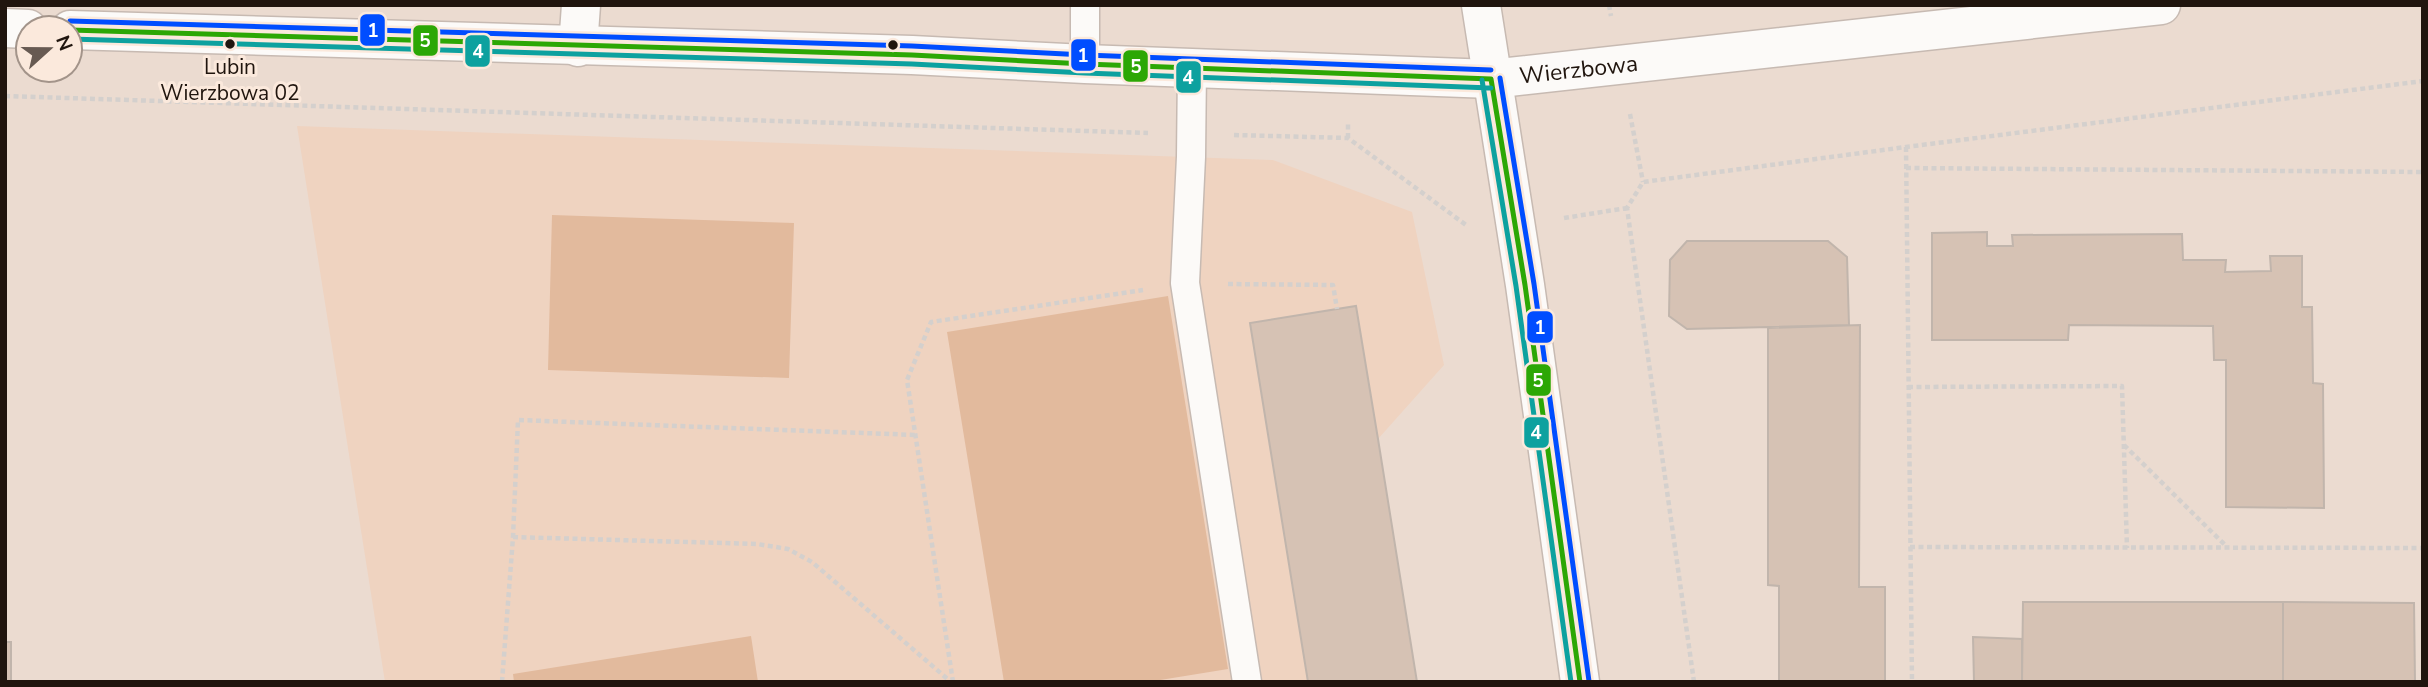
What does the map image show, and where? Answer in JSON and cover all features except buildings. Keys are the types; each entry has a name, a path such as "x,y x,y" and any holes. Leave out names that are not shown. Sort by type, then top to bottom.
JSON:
{"street":[{"path":"578,47 581,5"},
{"path":"1481,5 1525,285 1580,682"},
{"name":"Wierzbowa","path":"84,30 912,55 1492,79 2161,5"}],"lane":[{"path":"1085,5 1085,64"},
{"path":"1192,68 1185,283 1247,682"}],"path":[{"path":"1694,682 1627,208 1643,182 2423,81"},
{"path":"5,96 1348,138 1473,231"},
{"path":"1906,146 1912,682"},
{"path":"1906,168 2423,172"},
{"path":"952,682 907,380 931,322 1185,283 1333,285 1337,309"},
{"path":"1908,387 2122,386 2127,548"},
{"path":"502,682 513,537 518,420 916,435"},
{"path":"2124,445 2227,547"},
{"path":"513,537 757,544 788,549 812,562 952,682"},
{"path":"1910,547 2423,548"}],"shaded area":[{"path":"297,126 1273,160 1412,212 1444,365 1378,439 1417,682 385,682"},
{"path":"552,215 794,223 789,378 548,370"},
{"path":"1168,296 1228,669 1148,682 1004,682 947,332"},
{"path":"751,636 758,682 514,682 513,674"}],"transit line":[{"name":"1","path":"84,21 912,46 1491,70"},
{"name":"5","path":"84,30 912,55 1491,79"},
{"name":"4","path":"84,39 912,64 1491,88"},
{"name":"1","path":"1500,78 1534,284 1589,681"},
{"name":"5","path":"1491,79 1525,285 1580,682"},
{"name":"4","path":"1482,80 1516,286 1571,682"}],"place":[{"name":"Lubin Wierzbowa 02","path":"230,44"}]}
